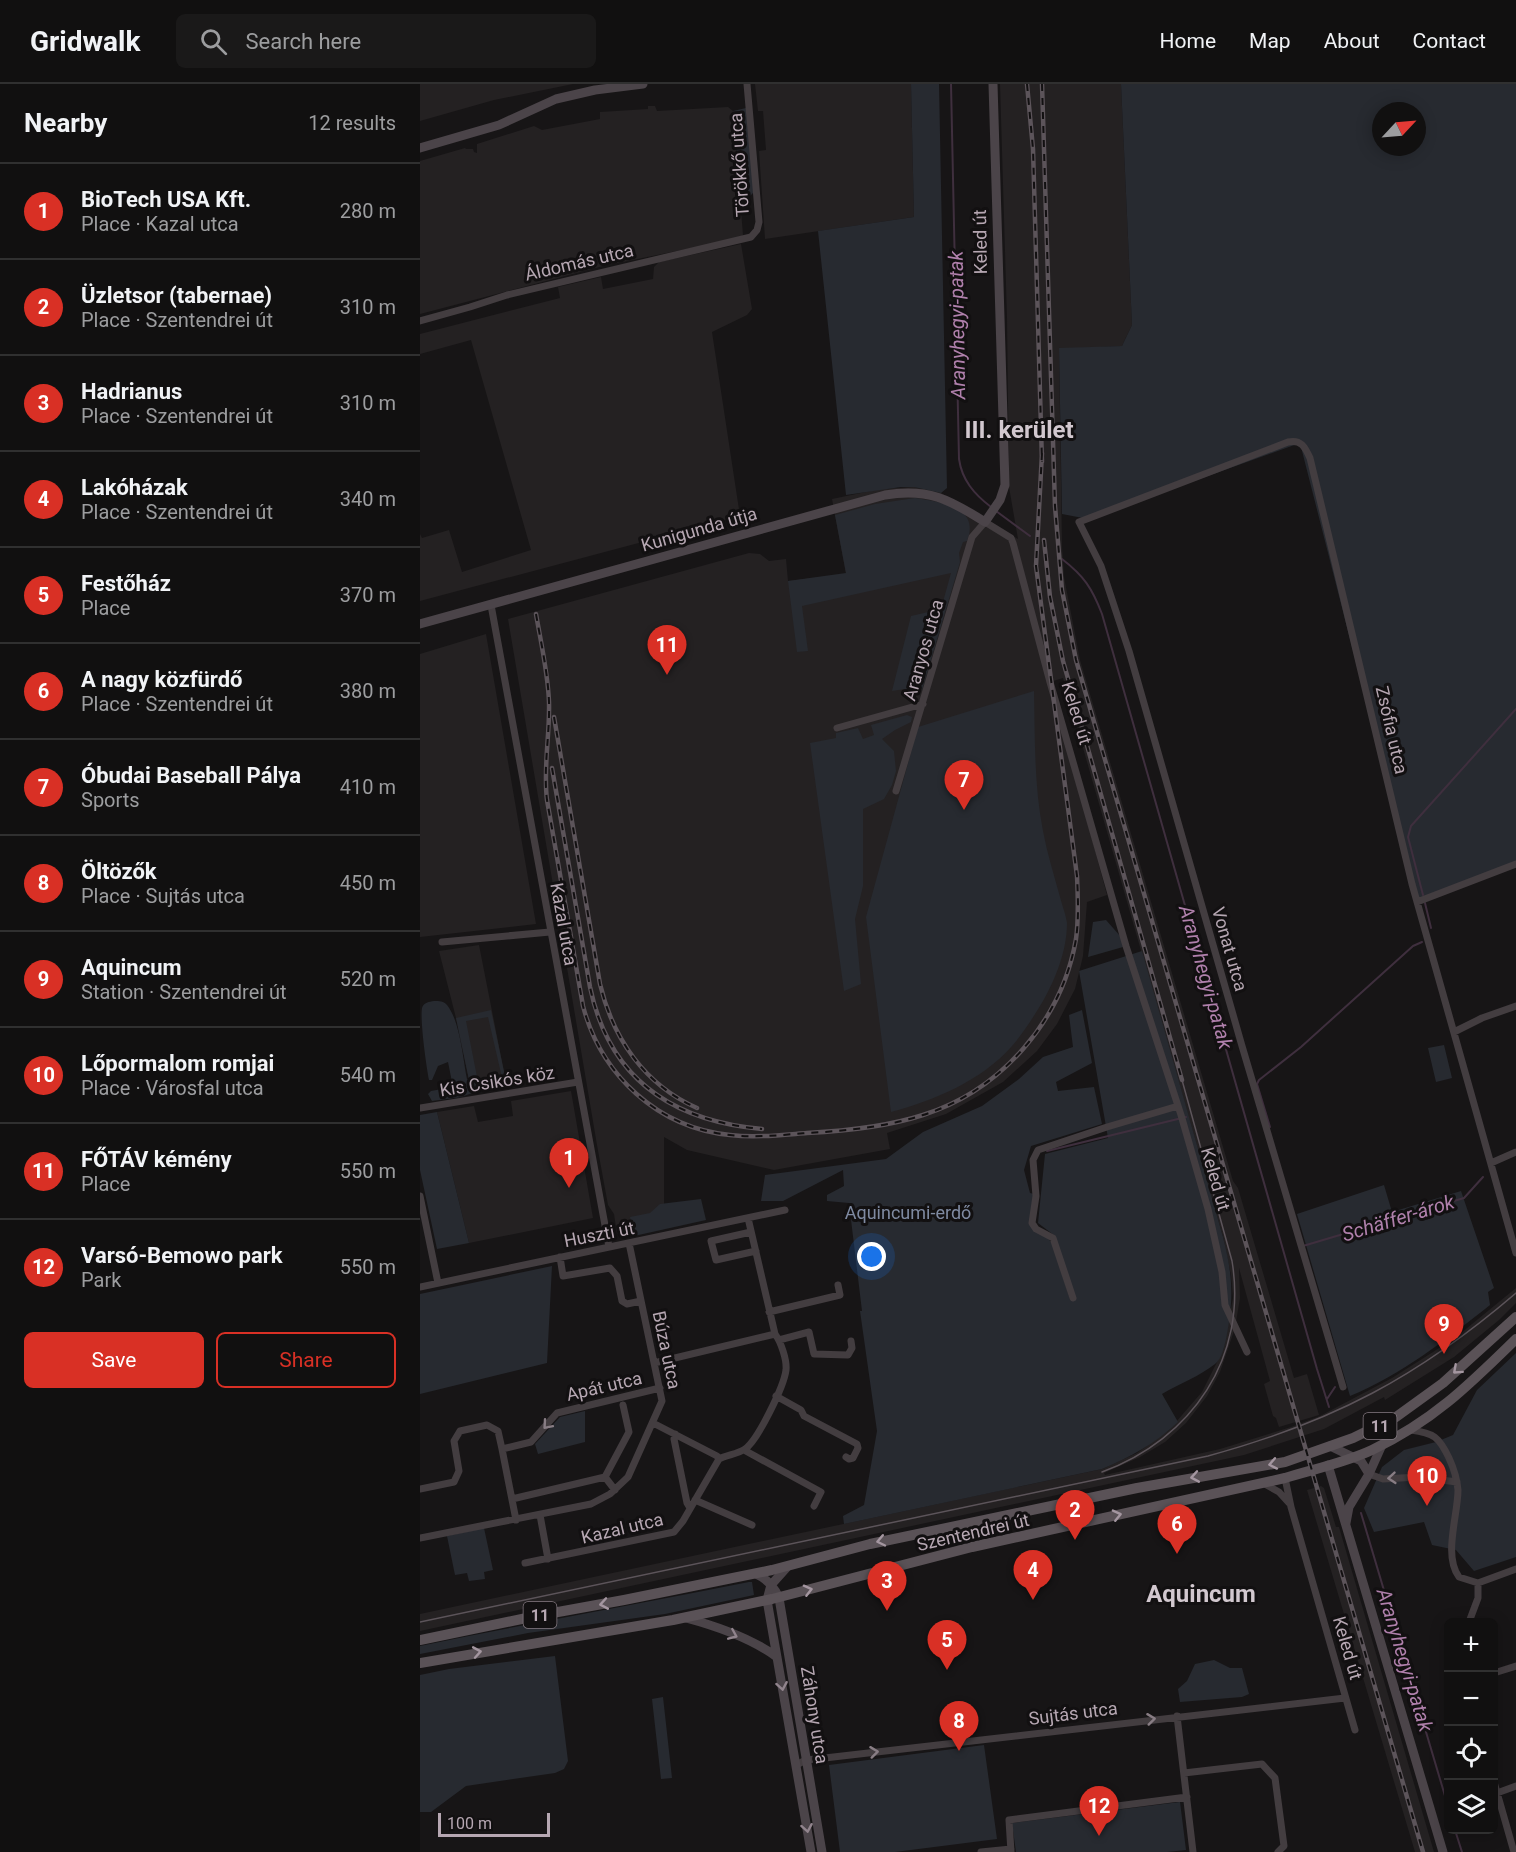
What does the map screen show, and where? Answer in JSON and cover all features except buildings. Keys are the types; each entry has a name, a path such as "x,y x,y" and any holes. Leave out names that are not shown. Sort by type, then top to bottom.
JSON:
{"main road":[{"name":"Szentendrei út","path":"420,1640 756,1574 870,1544 1137,1488 1284,1462 1377,1428 1411,1407 1443,1383 1516,1317"},
{"name":"Szentendrei út","path":"420,1663 686,1618 779,1598 972,1547 1285,1478 1328,1466 1382,1445 1411,1430 1449,1403 1516,1339"}],"street":[{"path":"420,148 499,125 556,99 594,87 643,84"},
{"name":"Törökkő utca","path":"747,84 759,222 754,234 747,239"},
{"name":"Keled út","path":"993,84 1005,488 1000,501 987,518 1011,538 1013,543 1050,682 1129,957 1182,1119 1215,1238 1222,1272 1225,1305 1247,1352"},
{"name":"Áldomás utca","path":"420,321 507,295 747,239"},
{"name":"Zsófia utca","path":"1079,522 1288,442 1300,442 1305,447 1310,458 1341,583 1417,902 1516,1253"},
{"name":"Kunigunda útja","path":"420,624 885,495 913,493 935,495 987,518"},
{"name":"Aranyos utca","path":"896,791 972,537 987,518"},
{"name":"Vonat utca","path":"1079,522 1101,566 1129,651 1343,1387"},
{"name":"Kazal utca","path":"491,605 609,1247"},
{"path":"837,728 923,705"},
{"path":"1417,902 1516,864"},
{"path":"442,942 550,932"},
{"path":"1454,1032 1482,1018 1516,1006"},
{"name":"Kis Csikós köz","path":"420,1108 578,1083"},
{"path":"1073,1298 1053,1238 1036,1229 1032,1223 1036,1197 1033,1160 1038,1150 1178,1106"},
{"path":"1491,1163 1516,1152"},
{"path":"420,1196 438,1283"},
{"name":"Huszti út","path":"420,1287 784,1210"},
{"path":"653,1423 719,1459 744,1450 754,1438 776,1396 786,1369 769,1312 748,1218"},
{"path":"752,1232 711,1241 716,1260 756,1251"},
{"name":"Búza utca","path":"420,1539 599,1502 628,1477 661,1404 660,1389 629,1243"},
{"path":"560,1257 563,1276 610,1268 616,1276 622,1301 627,1304 641,1301"},
{"path":"769,1312 840,1295 838,1285"},
{"path":"654,1363 809,1332 814,1354 848,1356 852,1348 851,1341"},
{"name":"Apát utca","path":"502,1449 531,1443 557,1413 660,1389"},
{"path":"776,1396 801,1410 804,1416 857,1444 858,1448 853,1458 846,1457"},
{"path":"512,1499 605,1477 629,1432 623,1405"},
{"path":"420,1489 454,1482 459,1471 454,1442 460,1431 487,1425 498,1431 516,1520"},
{"path":"1411,1430 1435,1436 1443,1444 1455,1471 1457,1482 1452,1543 1453,1565 1460,1577 1478,1583 1516,1569"},
{"path":"675,1434 674,1439 690,1508"},
{"path":"1345,1525 1349,1507 1369,1474 1382,1445"},
{"path":"1330,1446 1354,1457 1365,1466 1369,1474 1383,1479 1418,1477 1457,1482"},
{"path":"744,1450 821,1492 813,1506"},
{"name":"Kazal utca","path":"525,1563 668,1534 678,1529 719,1459"},
{"path":"1328,1466 1443,1852"},
{"path":"605,1477 615,1490"},
{"name":"Keled út","path":"1285,1478 1355,1731"},
{"path":"1261,1482 1279,1492 1291,1505"},
{"path":"1338,1501 1355,1499"},
{"path":"695,1500 752,1525"},
{"path":"540,1515 548,1559"},
{"name":"Záhony utca","path":"788,1566 771,1585 767,1600 811,1852"},
{"name":"Záhony utca","path":"756,1574 765,1578 779,1598 822,1852"},
{"path":"1471,1618 1478,1598 1478,1583"},
{"name":"Záhony utca","path":"686,1618 730,1633 777,1657"},
{"path":"1497,1672 1516,1666"},
{"name":"Sujtás utca","path":"796,1766 806,1760 1345,1698"},
{"path":"1177,1716 1193,1852"},
{"path":"793,1748 806,1760"},
{"path":"1184,1773 1262,1764 1275,1778 1284,1846 1278,1852"},
{"path":"1498,1793 1516,1786"},
{"path":"1498,1796 1514,1852"},
{"path":"981,1852 1011,1850 1009,1820 1187,1797"}],"shaded area":[{"path":"420,84 573,84 494,100 420,121"},
{"path":"755,84 911,84 914,217 765,239 759,151 766,150 763,111 758,111"},
{"path":"1000,84 1121,84 1132,325 1122,346 1059,349 1064,577 1080,660 1233,1181 1238,1188 1294,1378 1307,1374 1319,1415 1279,1427 1273,1416 1264,1384 1270,1381 1239,1268 1240,1298 1235,1328 1220,1372 1207,1396 1186,1423 1165,1442 1140,1457 1104,1473 1105,1475 1220,1449 1320,1416 1392,1378 1433,1352 1461,1333 1516,1288 1516,1303 1454,1357 1385,1400 1384,1397 1324,1429 1244,1455 420,1631 420,1614 1102,1469 1137,1453 1169,1430 1202,1392 1223,1350 1233,1298 1223,1237 1063,678 1050,682 1107,895 1087,902 1083,956 1075,989 1057,1024 1037,1051 1003,1082 946,1114 887,1133 890,1149 774,1170 687,1150 664,1137 664,1224 617,1234 614,1214 608,1205 597,1145 508,619 749,553 760,554 769,561 786,559 788,581 846,574 832,499 880,489 914,487 941,493 1018,539 1009,487"},
{"path":"648,106 655,106 657,111 728,107 733,111 743,235 741,238 603,266 420,314 420,161 465,148 473,149 477,153 477,144 534,126 542,130 600,119 600,112 648,109"},
{"path":"741,244 752,309 747,315 712,332 740,516 420,601 420,534 422,538 449,530 462,572 531,550 471,340 420,354 420,334 560,298 558,287 601,277 603,289 653,279 654,267 659,262"},
{"path":"486,634 536,924 420,937 420,654"},
{"path":"479,945 506,1082 471,1089 439,951"},
{"path":"571,1091 593,1218 469,1243 437,1112 474,1106 478,1122 513,1116 511,1101"},
{"path":"1321,1486 1324,1488 1336,1527 1339,1527 1434,1852 1415,1852 1307,1490"}],"green space":[{"path":"911,84 939,84 947,488 941,493 914,487 901,487 846,495 818,231 914,217"},
{"path":"1121,84 1516,84 1516,864 1417,902 1300,443 1088,519 1062,514 1059,348 1122,346 1132,325"},
{"path":"746,108 754,192 748,198 741,199 733,111"},
{"path":"915,498 935,501 955,508 968,520 970,529 967,541 963,542 959,553 960,562 922,690 915,693 905,689 892,691 911,616 941,609 951,573 802,606 808,651 797,652 788,581 846,573 835,515 875,504"},
{"path":"1034,691 1040,814 1046,848 1067,923 1060,964 1048,992 1025,1030 1000,1058 956,1088 924,1102 891,1112 866,917 918,727"},
{"path":"907,715 912,717 911,722 882,739 894,751 896,771 892,785 884,799 863,809 863,886 855,919 861,984 844,991 810,743 836,738 836,733 858,728 863,739 874,735 871,725"},
{"path":"1106,920 1121,937 1123,947 1088,957 1093,922"},
{"name":"Aquincumi-erdő","path":"1142,951 1226,1251 1231,1299 1229,1325 1221,1356 1209,1368 1162,1394 1178,1422 1132,1455 1102,1469 844,1524 843,1516 864,1505 877,1431 860,1311 862,1311 849,1203 827,1201 827,1195 844,1186 843,1170 783,1201 761,1201 765,1175 886,1159 923,1132 982,1106 1019,1079 1043,1057 1073,1047 1069,1015 1082,1010 1092,1063 1056,1082 1058,1091 1094,1087 1102,1124 1031,1146 1024,1170 1030,1193 1034,1194 1030,1218 1052,1243 1070,1299 1076,1299 1055,1236 1038,1223 1045,1154 1108,1138 1079,971"},
{"path":"434,1001 447,1005 455,1020 469,1080 456,1018 491,1010 506,1081 503,1082 488,1017 466,1021 478,1091 461,1097 432,1101 428,1094 431,1091 453,1087 448,1062 438,1066 432,1080 429,1080 422,1008"},
{"path":"1444,1045 1452,1078 1436,1082 1428,1048"},
{"path":"437,1112 469,1243 437,1249 420,1170 420,1115"},
{"path":"1384,1185 1392,1212 1461,1191 1494,1288 1488,1292 1490,1305 1457,1331 1387,1378 1350,1396 1297,1214"},
{"path":"701,1199 706,1220 634,1236 630,1217 650,1213 660,1204"},
{"path":"552,1266 547,1363 420,1394 420,1294"},
{"path":"1516,1353 1516,1557 1474,1571 1456,1550 1432,1545 1424,1522 1374,1532 1364,1508 1382,1467 1404,1450 1453,1435 1477,1390"},
{"path":"585,1411 585,1442 538,1454 535,1444 560,1417"},
{"path":"484,1528 493,1570 484,1572 485,1579 469,1581 467,1573 455,1575 447,1536"},
{"path":"752,1582 754,1595 665,1614 528,1633 420,1654 420,1646"},
{"path":"555,1656 568,1761 564,1769 555,1773 466,1786 431,1812 420,1812 420,1675 449,1669"},
{"path":"1214,1660 1230,1668 1242,1668 1249,1694 1242,1697 1180,1702 1178,1689 1187,1681 1195,1664"},
{"path":"663,1697 672,1778 661,1779 652,1699"},
{"path":"984,1745 997,1839 895,1852 840,1852 829,1765"},
{"path":"1180,1802 1186,1850 1016,1852 1012,1823"}],"waterway":[{"name":"Aranyhegyi-patak","path":"951,84 959,459 963,474 970,486 991,507"},
{"name":"Aranyhegyi-patak","path":"996,511 1030,536"},
{"name":"Aranyhegyi-patak","path":"1062,559 1086,583 1102,614 1329,1407"},
{"path":"1423,895 1408,837 1411,826 1516,709"},
{"path":"1425,903 1431,928"},
{"path":"1270,1127 1257,1084 1259,1080 1301,1047 1413,946 1422,942"},
{"path":"1047,1151 1186,1117"},
{"name":"Schäffer-árok","path":"1303,1246 1464,1198 1483,1177"},
{"path":"1327,1399 1335,1387"},
{"name":"Aranyhegyi-patak","path":"1361,1513 1444,1793"},
{"name":"Aranyhegyi-patak","path":"1456,1834 1462,1852"}],"tram line":[{"path":"1102,1472 1134,1457 1163,1439 1187,1416 1207,1390 1222,1361 1231,1330 1235,1296 1232,1261 1182,1080"},
{"path":"420,1622 1208,1456 1253,1443 1335,1412 1408,1373 1480,1323 1516,1293"}],"railway":[{"path":"1027,84 1033,149 1042,462"},
{"path":"1042,84 1055,506 1062,590 1076,660 1423,1852"},
{"path":"536,614 548,691 547,800 583,1006 603,1054 618,1075 636,1094 679,1122 730,1135 768,1136 851,1130 895,1123 923,1115 952,1104 978,1088 1002,1070 1024,1048 1042,1024 1057,997 1069,969 1076,939 1077,876 1036,566 1042,453"},
{"path":"1044,540 1050,597 1063,661 1182,1080"},
{"path":"554,717 600,984 606,1004 623,1041 647,1073 662,1087 697,1108"},
{"path":"552,768 590,987 599,1019 612,1047 629,1070 650,1090 673,1105 700,1116 762,1129"}],"place":[{"name":"FŐTÁV kémény","path":"667,675"},
{"name":"Óbudai Baseball Pálya","path":"964,810"},
{"name":"BioTech USA Kft.","path":"569,1188"},
{"name":"Aquincum","path":"1444,1354"},
{"name":"Lőpormalom romjai","path":"1427,1506"},
{"name":"Üzletsor (tabernae)","path":"1075,1540"},
{"name":"A nagy közfürdő","path":"1177,1554"},
{"name":"Lakóházak","path":"1033,1600"},
{"name":"Hadrianus","path":"887,1611"},
{"name":"Festőház","path":"947,1670"},
{"name":"Öltözők","path":"959,1751"},
{"name":"Varsó-Bemowo park","path":"1099,1836"}],"district":[{"name":"III. kerület","path":"1019,430"},
{"name":"Aquincum","path":"1201,1594"}]}
